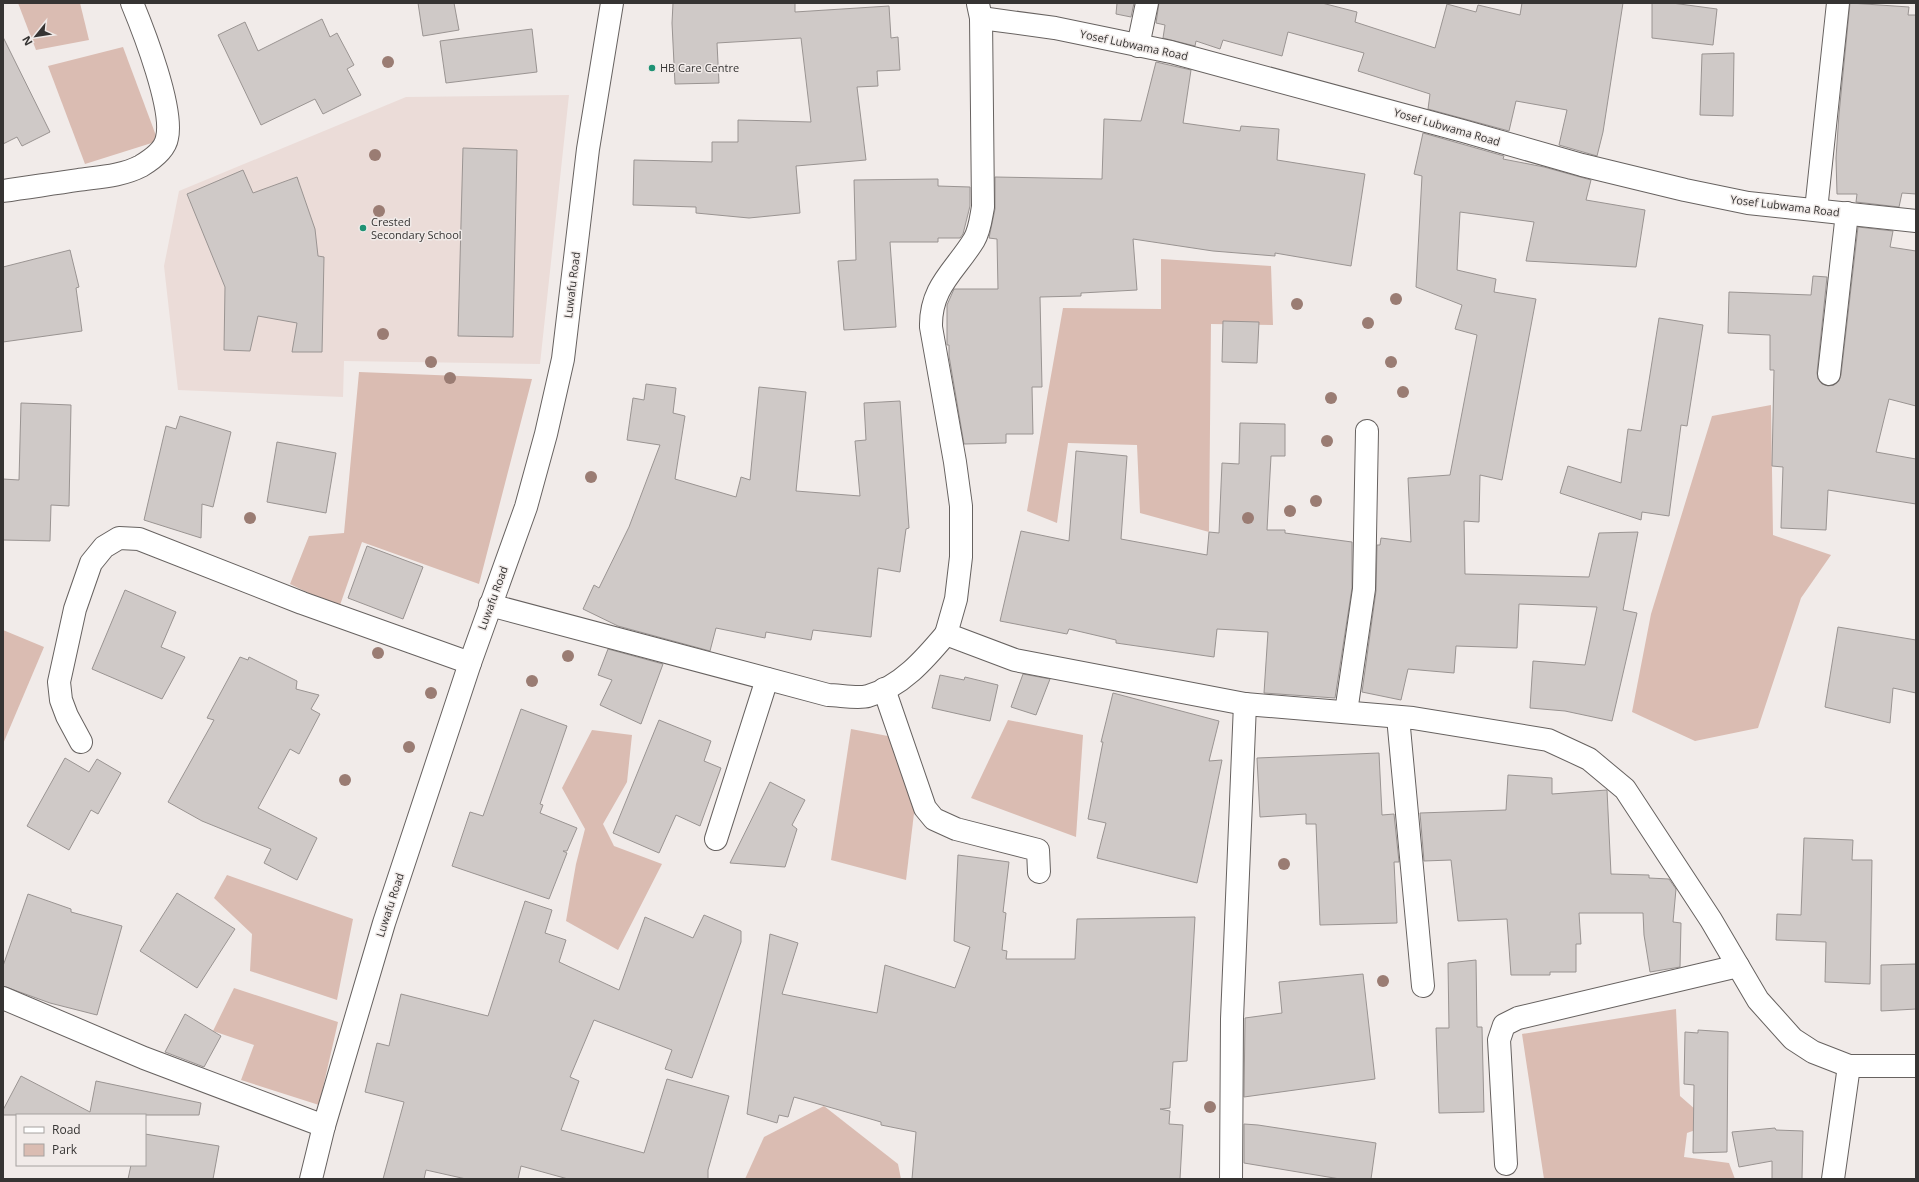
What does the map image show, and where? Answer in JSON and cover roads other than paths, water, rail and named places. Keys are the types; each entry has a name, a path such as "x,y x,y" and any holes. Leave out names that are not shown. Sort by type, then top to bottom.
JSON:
{"street":[{"path":"3,191 113,175 140,166 160,151 167,139 169,121 165,100 132,3"},
{"name":"Luwafu Road","path":"312,1179 324,1126 384,923 470,663 526,507 546,434 563,359 588,148 612,3"},
{"path":"1138,46 1147,3"},
{"path":"1816,210 1838,3"},
{"path":"490,605 828,695 867,696 896,683 921,664 946,634 956,599 961,557 961,506 955,462 931,327 931,315 933,301 938,290 975,239 981,222 983,207 979,10"},
{"name":"Yosef Lubwama Road","path":"979,10 1055,28 1171,52 1316,90 1582,165 1685,190 1748,204 1916,221"},
{"path":"1830,374 1846,213"},
{"path":"1346,712 1364,589 1367,523 1367,431"},
{"path":"81,742 67,716 61,700 59,682 75,609 91,563 104,547 120,538 139,539 302,603 470,663"},
{"path":"946,634 1015,660 1245,704 1413,718 1548,740 1589,759 1625,789 1711,920 1758,1000 1793,1039 1813,1052 1848,1066 1916,1066"},
{"path":"716,839 767,679"},
{"path":"884,689 925,808 934,819 956,829 1038,850 1039,872"},
{"path":"1230,1179 1232,1019 1245,704"},
{"path":"1398,717 1423,986"},
{"path":"1506,1164 1500,1040 1504,1025 1518,1018 1738,966"},
{"path":"3,998 144,1058 324,1126"},
{"path":"1833,1179 1848,1066"}],"place":[{"name":"HB Care Centre","path":"652,68"},
{"name":"Crested Secondary School","path":"363,228"}]}
